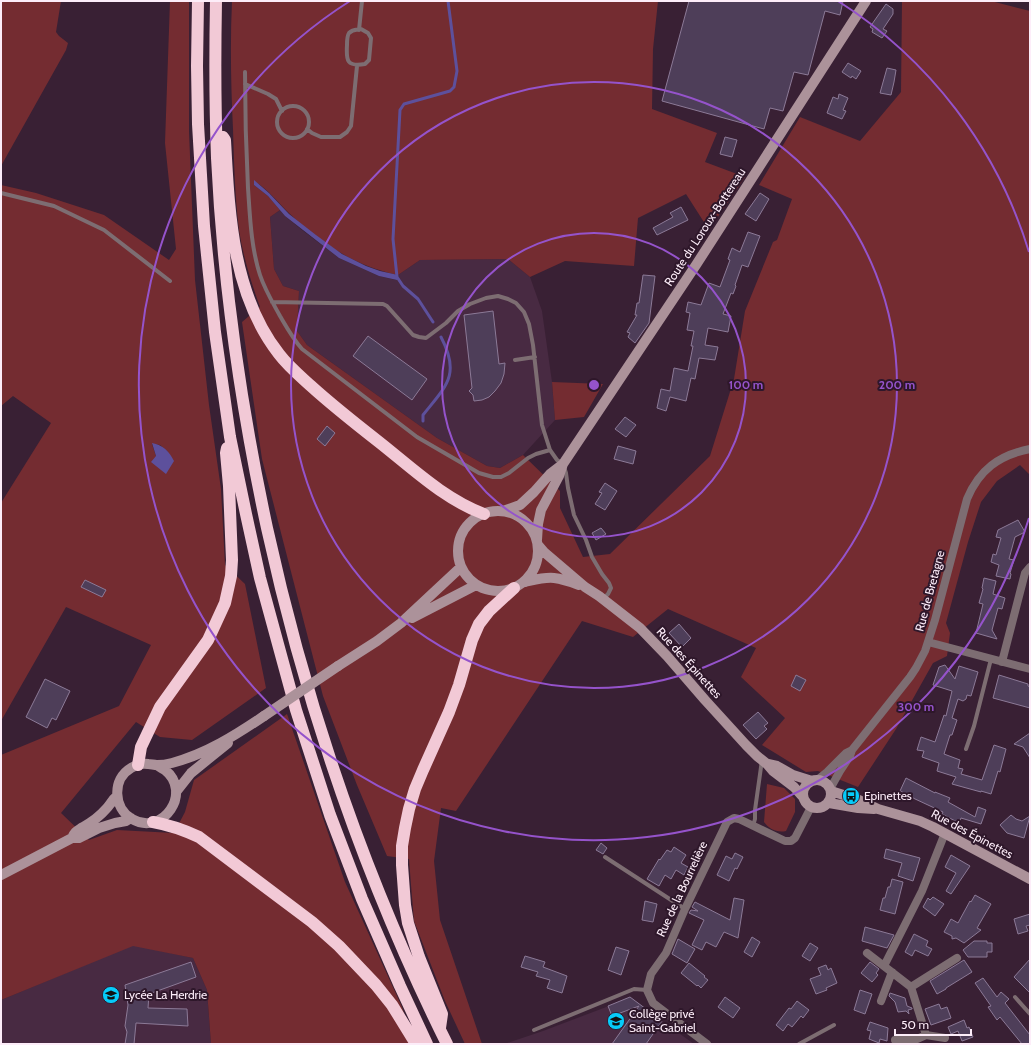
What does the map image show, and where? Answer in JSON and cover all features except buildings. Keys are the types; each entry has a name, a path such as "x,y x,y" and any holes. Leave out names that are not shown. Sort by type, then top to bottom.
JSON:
{"highway":[{"path":"198,1 198,124 204,226 215,332 230,437 260,578 294,704 330,815 362,899 427,1044"},
{"path":"216,1 216,123 221,219 237,361 258,486 293,635 342,795 392,924 447,1044"},
{"path":"216,123 225,140 230,214 239,267 252,309 266,336 280,355 298,375 323,397 442,492 467,507 484,514"},
{"path":"138,765 141,747 160,707 208,640 225,603 231,576 232,560 226,453 230,437"},
{"path":"440,1030 442,1014 419,957 408,923 402,865 402,846 405,828 415,788 450,712 472,640 479,624 489,611 514,588"},
{"path":"153,822 169,825 199,837 312,922 339,946 376,985 392,1005 416,1044"}],"main road":[{"name":"Route du Loroux-Bottereau","path":"537,542 538,524 541,510 559,476 563,464 696,265 866,1"},
{"name":"Route du Loroux-Bottereau","path":"503,511 520,505 550,474 563,464"},
{"path":"503,511 517,516 532,529 539,551 537,563 533,572 525,582 514,588 504,591 486,590 476,585 466,576 461,567 458,551 460,541 462,534 468,525 474,520 484,514 503,511"},
{"name":"Rue des Épinettes","path":"537,542 544,552 585,587 640,628 667,656 734,732 773,771 794,787 803,798"},
{"path":"157,765 171,776 176,792 174,802 170,811 162,818 153,822 138,822 124,813 119,805 117,796 117,788 120,780 124,773 130,768 148,764 170,764 192,757 245,729 377,641 401,623 461,567"},
{"name":"Rue des Épinettes","path":"525,582 554,578 566,580 585,587"},
{"path":"401,623 476,585"},
{"path":"176,792 191,773 245,729"},
{"name":"Rue des Épinettes","path":"765,762 777,766 793,775 815,781"},
{"path":"815,781 825,782 831,790 829,803 823,808 811,807 803,798 803,791 805,788 809,783 815,781"},
{"name":"Rue des Épinettes","path":"831,790 859,800 878,809 920,821 946,833 1030,879"},
{"path":"72,838 75,832 90,823 103,812 117,796"},
{"name":"Rue des Épinettes","path":"829,803 858,808 878,809"},
{"path":"1,875 72,838 79,838 99,828 126,821 131,818"}],"street":[{"name":"Rue de Bretagne","path":"831,790 852,750 916,668 928,642 970,491 978,478 993,464 1015,452 1030,449"},
{"path":"1002,662 1026,573 1030,567"},
{"path":"928,642 1030,669"},
{"name":"Rue de Bretagne","path":"815,781 827,772 846,753 852,750"},
{"name":"Rue de la Bourrelière","path":"647,990 651,974 666,953 685,909 727,822 734,818 739,819 785,841 791,842 796,838 811,807"},
{"path":"884,966 922,891 946,833"},
{"path":"867,953 911,987 926,1035"},
{"path":"911,987 958,958"},
{"path":"881,1001 892,972"},
{"path":"647,990 653,1004 708,1044"},
{"path":"895,1040 917,1039 926,1035 945,1038"}],"lane":[{"path":"359,30 362,1"},
{"path":"354,30 368,32 371,38 369,60 365,64 357,66 349,62 346,58 347,38 349,33 354,30"},
{"path":"307,129 321,137 340,137 347,132 351,126 357,66"},
{"path":"245,72 246,154 250,227 260,275 272,302 294,341 302,349 417,437 479,473 493,477 501,477 509,474 536,454 550,450"},
{"path":"245,84 268,94 276,100 282,111"},
{"path":"297,107 306,114 308,118 309,124 307,129 300,136 291,138 282,134 278,125 279,115 287,108 297,107"},
{"path":"1,193 54,206 104,230 170,281"},
{"path":"272,302 383,304 387,306 413,335 419,338 426,338 446,323 458,311 470,304 486,298 498,296 508,299 516,304 524,312 529,324 535,357 542,425 550,450 557,460 563,464 574,515 592,557 611,588 603,600"},
{"path":"516,360 535,357"},
{"path":"966,749 974,726 992,659"},
{"path":"753,826 765,762"},
{"path":"605,857 685,909"},
{"path":"534,1030 634,989 647,990"},
{"path":"1015,997 1030,1014"},
{"path":"799,1044 834,1026"}],"shaded area":[{"path":"1,1 61,1 56,32 68,43 66,50 1,166"},
{"path":"170,1 189,1 189,131 195,280 209,405 221,489 225,565 245,584 266,688 192,740 160,737 136,722 61,813 89,840 117,830 174,833 185,812 194,780 287,714 345,882 402,1007 414,1044 211,1044 207,990 193,958 133,946 1,1000 1,755 119,706 151,645 66,607 1,721 1,503 51,423 13,396 1,406 1,185 36,193 104,215 169,260 176,249 165,143","holes":["152,444 160,445 168,452 156,456"]},
{"path":"232,1 658,1 653,49 652,109 717,133 705,162 745,177 709,230 686,194 638,218 634,266 565,261 530,277 508,259 420,260 398,275 372,268 350,258 330,246 299,222 268,192 254,181 254,185 268,196 280,210 270,217 274,269 283,286 299,291 297,331 307,345 437,438 487,466 500,468 523,455 560,491 560,508 583,557 610,554 710,456 734,379 745,311 773,242 777,240 792,199 759,185 800,117 860,141 901,92 902,1 991,1 1030,11 1030,475 1020,465 997,481 981,502 968,542 946,623 950,633 947,656 933,663 896,729 858,787 818,771 806,772 762,745 785,718 741,677 756,648 668,609 633,637 582,621 456,811 441,808 434,861 440,920 482,1044 465,1044 445,1001 414,921 409,859 387,856 357,785 323,696 262,459 242,322 260,307 250,279 239,230 234,167 231,81"},
{"path":"254,180 289,214 342,254 366,266 398,275 397,280 379,276 339,258 285,216 268,196 254,185"},
{"path":"280,210 302,230 339,258 379,276 396,280 398,275 420,260 508,259 530,277 542,311 552,382 555,420 523,455 500,468 487,466 437,438 307,345 297,331 299,291 283,286 274,269 270,217"},
{"path":"552,382 603,384 584,417 555,420"},
{"path":"152,443 165,449 174,461 166,474 151,462 156,456"},
{"path":"767,784 784,788 795,799 795,812 786,831 774,830 768,827 764,822"},
{"name":"Lycée La Herdrie","path":"133,945 193,958 207,990 211,1044 1,1044 1,1000"},
{"name":"Collège privé Saint-Gabriel","path":"630,998 694,1044 504,1044 543,1031"}],"waterway":[{"path":"433,322 418,299 403,286 397,277 393,239 400,110 404,104 450,91 454,87 457,71 448,1"},
{"path":"423,421 423,415 444,388 450,371 450,361 441,337"}],"place":[{"name":"Epinettes","path":"851,796"},
{"name":"Lycée La Herdrie","path":"111,995"},
{"name":"Collège privé Saint-Gabriel","path":"616,1021"}]}
